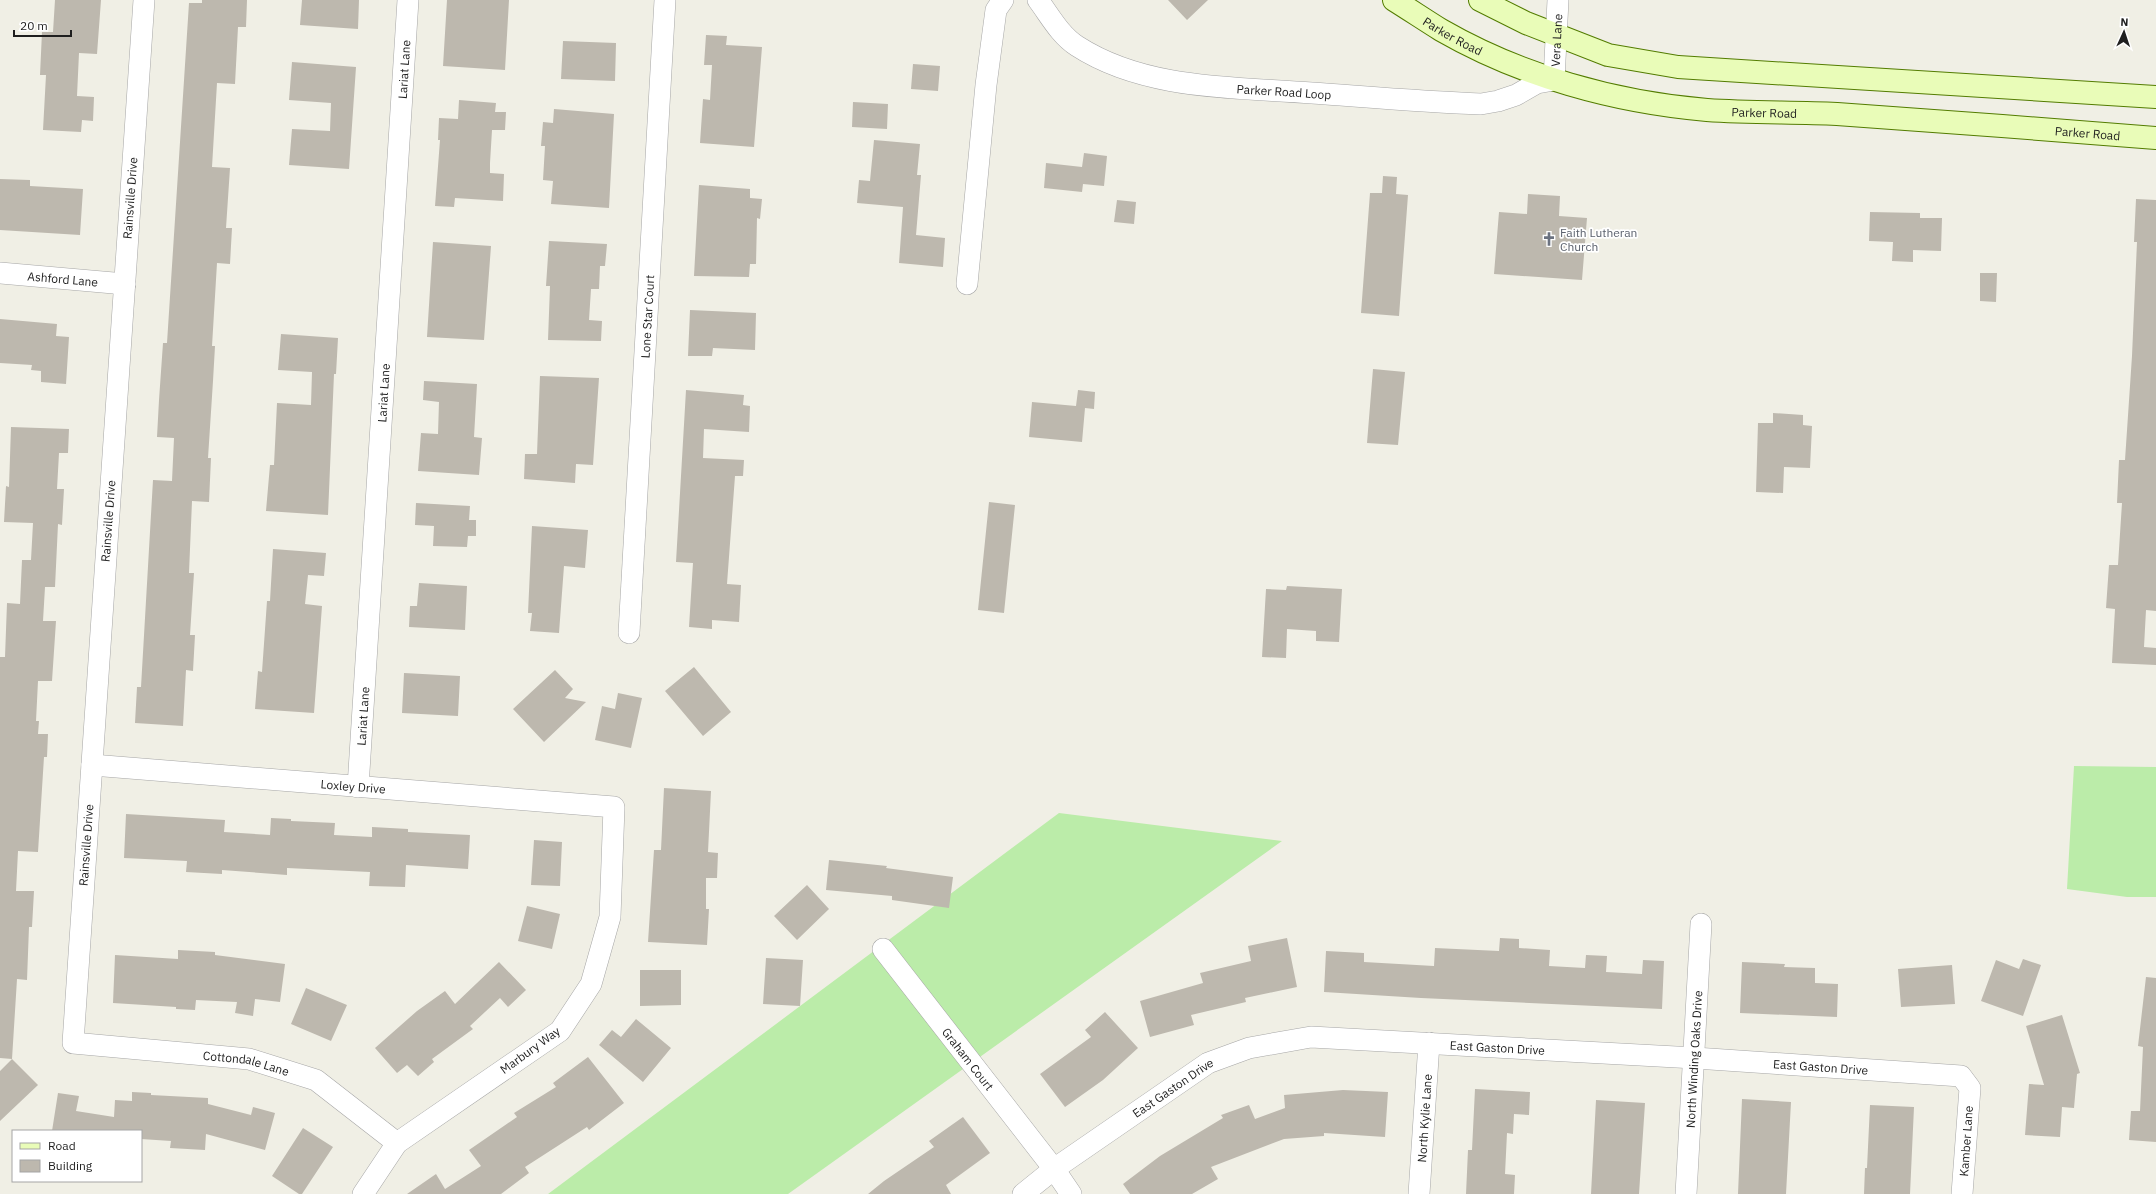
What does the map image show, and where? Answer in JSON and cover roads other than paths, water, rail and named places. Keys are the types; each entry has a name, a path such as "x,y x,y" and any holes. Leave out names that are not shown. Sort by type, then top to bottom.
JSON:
{"main road":[{"name":"Parker Road","path":"1394,0 1441,30 1490,54 1554,80 1626,98 1708,110 1837,114 2156,138"},
{"path":"1480,0 1526,23 1608,55 1678,67 2156,97"}],"street":[{"name":"Rainsville Drive","path":"72,1043 144,0"},
{"name":"Lariat Lane","path":"358,786 408,0"},
{"name":"Lone Star Court","path":"629,633 665,0"},
{"path":"967,284 986,85 996,10 1003,0"},
{"name":"Parker Road Loop","path":"1038,0 1062,34 1076,45 1099,59 1151,77 1198,85 1481,104 1510,97 1537,83 1554,80"},
{"name":"Vera Lane","path":"1554,80 1558,0"},
{"name":"Ashford Lane","path":"0,273 125,284"},
{"name":"Loxley Drive","path":"92,765 614,807"},
{"name":"Marbury Way","path":"363,1194 397,1143 560,1031 591,984 610,917 614,807"},
{"name":"North Winding Oaks Drive","path":"1686,1194 1695,1058 1701,924"},
{"name":"Graham Court","path":"883,949 1054,1169 1071,1194"},
{"name":"East Gaston Drive","path":"1023,1194 1054,1169 1208,1064 1249,1048 1311,1037 1695,1058 1961,1076 1970,1088"},
{"name":"Cottondale Lane","path":"72,1043 250,1059 316,1080 397,1143"},
{"name":"North Kylie Lane","path":"1419,1194 1428,1043"},
{"name":"Kamber Lane","path":"1962,1194 1970,1088"}],"place":[{"name":"Faith Lutheran Church","path":"1549,239"}]}
